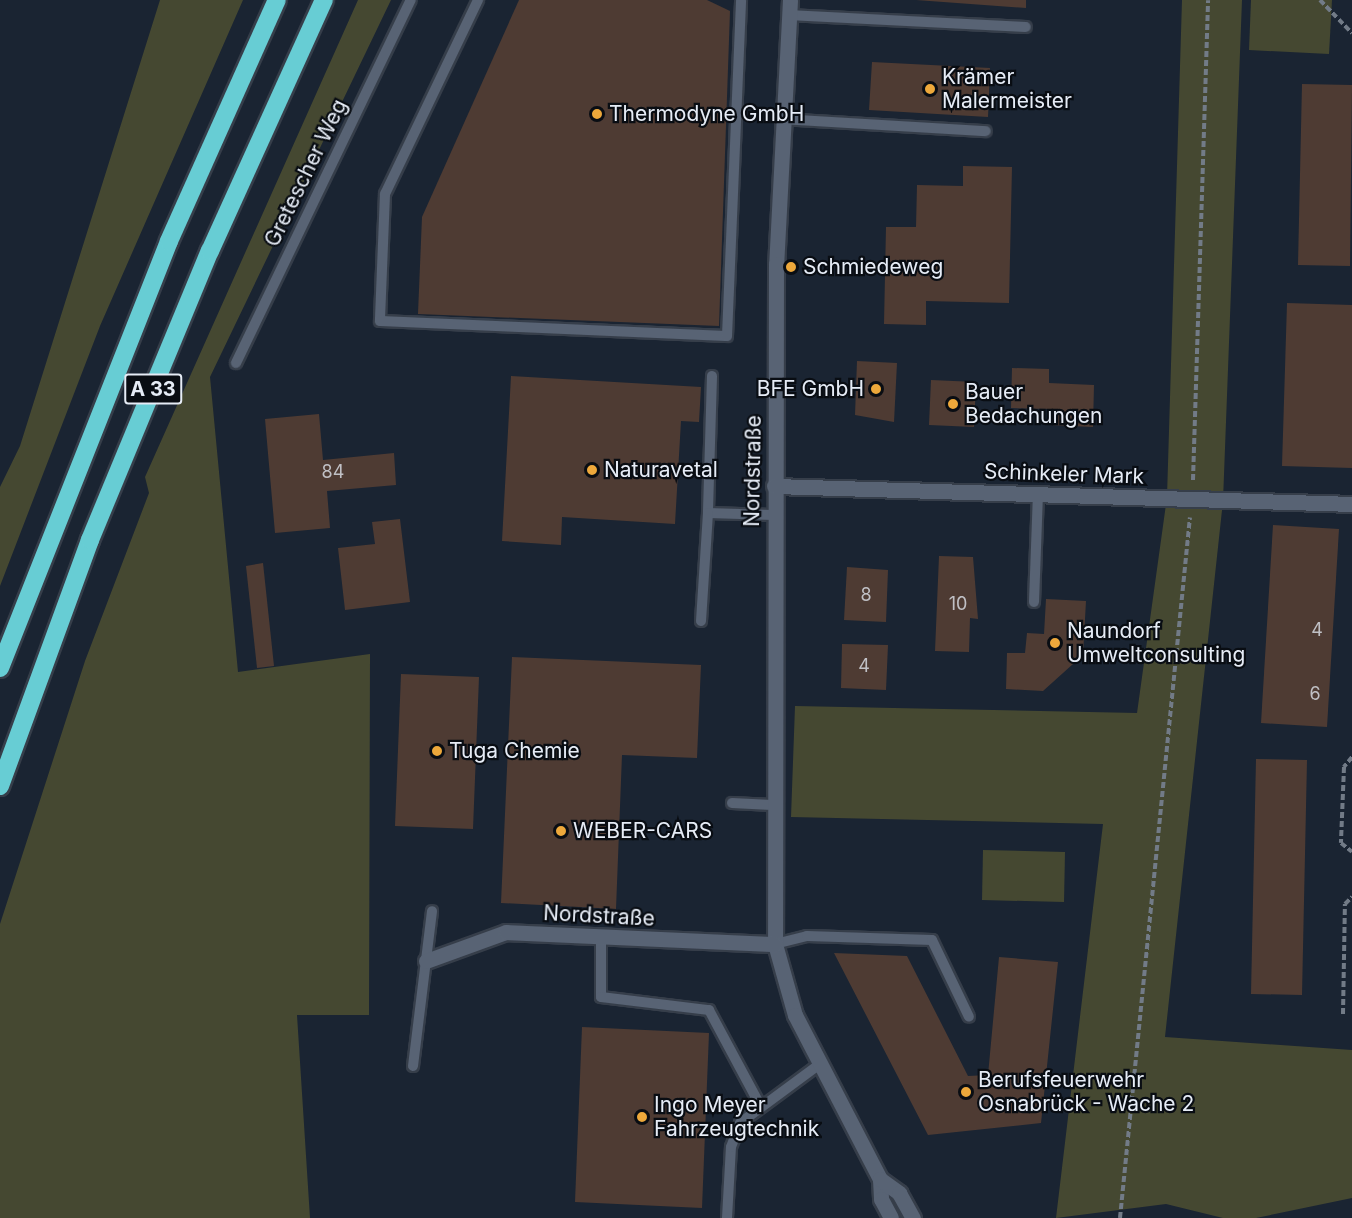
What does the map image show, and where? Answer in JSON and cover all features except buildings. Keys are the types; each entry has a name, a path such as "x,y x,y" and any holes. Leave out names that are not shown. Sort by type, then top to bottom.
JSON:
{"highway":[{"name":"A 33","path":"0,668 160,263 277,0"},
{"name":"A 33","path":"0,786 90,540 210,251 324,0"}],"street":[{"name":"Nordstraße","path":"789,8 782,119 773,515 772,805 775,944 795,1015 880,1179 881,1199 891,1218"},
{"name":"Schinkeler Mark","path":"774,486 1352,504"},
{"name":"Nordstraße","path":"426,961 506,932 775,944"},
{"name":"Nordstraße","path":"880,1179 899,1193 913,1218"}],"lane":[{"name":"Gretescher Weg","path":"236,363 411,0"},
{"path":"478,0 385,194 380,321 728,336 741,0"},
{"path":"789,8 1026,27"},
{"path":"782,119 986,131"},
{"path":"701,621 708,513 712,376"},
{"path":"1034,602 1038,495"},
{"path":"708,513 773,515"},
{"path":"732,803 772,805"},
{"path":"413,1066 432,911"},
{"path":"775,944 807,936 932,940 969,1017"},
{"path":"601,937 601,997 709,1010 760,1105"},
{"path":"727,1218 734,1133 760,1105 821,1063"}],"path":[{"path":"1120,1218 1192,500 1208,0"},
{"path":"1320,0 1352,33"},
{"path":"1352,757 1344,767 1341,843 1352,852"},
{"path":"1344,1014 1345,904 1352,897"}],"green space":[{"path":"160,0 243,0 100,326 0,586 0,487 20,446"},
{"path":"358,0 391,0 210,377 238,672 370,654 369,1015 297,1015 310,1218 0,1218 0,924 85,661 149,493 145,477"},
{"path":"1182,0 1242,0 1223,501 1165,1037 1352,1050 1352,1198 1256,1218 1223,1218 1166,1204 1056,1218 1103,824 791,817 795,706 1137,713 1167,497"},
{"path":"1251,0 1332,0 1329,54 1249,50"},
{"path":"983,850 1065,852 1064,902 982,900"}],"place":[{"name":"Krämer Malermeister","path":"930,89"},
{"name":"Thermodyne GmbH","path":"597,114"},
{"name":"Schmiedeweg","path":"791,267"},
{"name":"BFE GmbH","path":"876,389"},
{"name":"Bauer Bedachungen","path":"953,404"},
{"name":"Naturavetal","path":"592,470"},
{"name":"Naundorf Umweltconsulting","path":"1055,643"},
{"name":"Tuga Chemie","path":"437,751"},
{"name":"WEBER-CARS","path":"561,831"},
{"name":"Berufsfeuerwehr Osnabrück - Wache 2","path":"966,1092"},
{"name":"Ingo Meyer Fahrzeugtechnik","path":"642,1117"}]}
